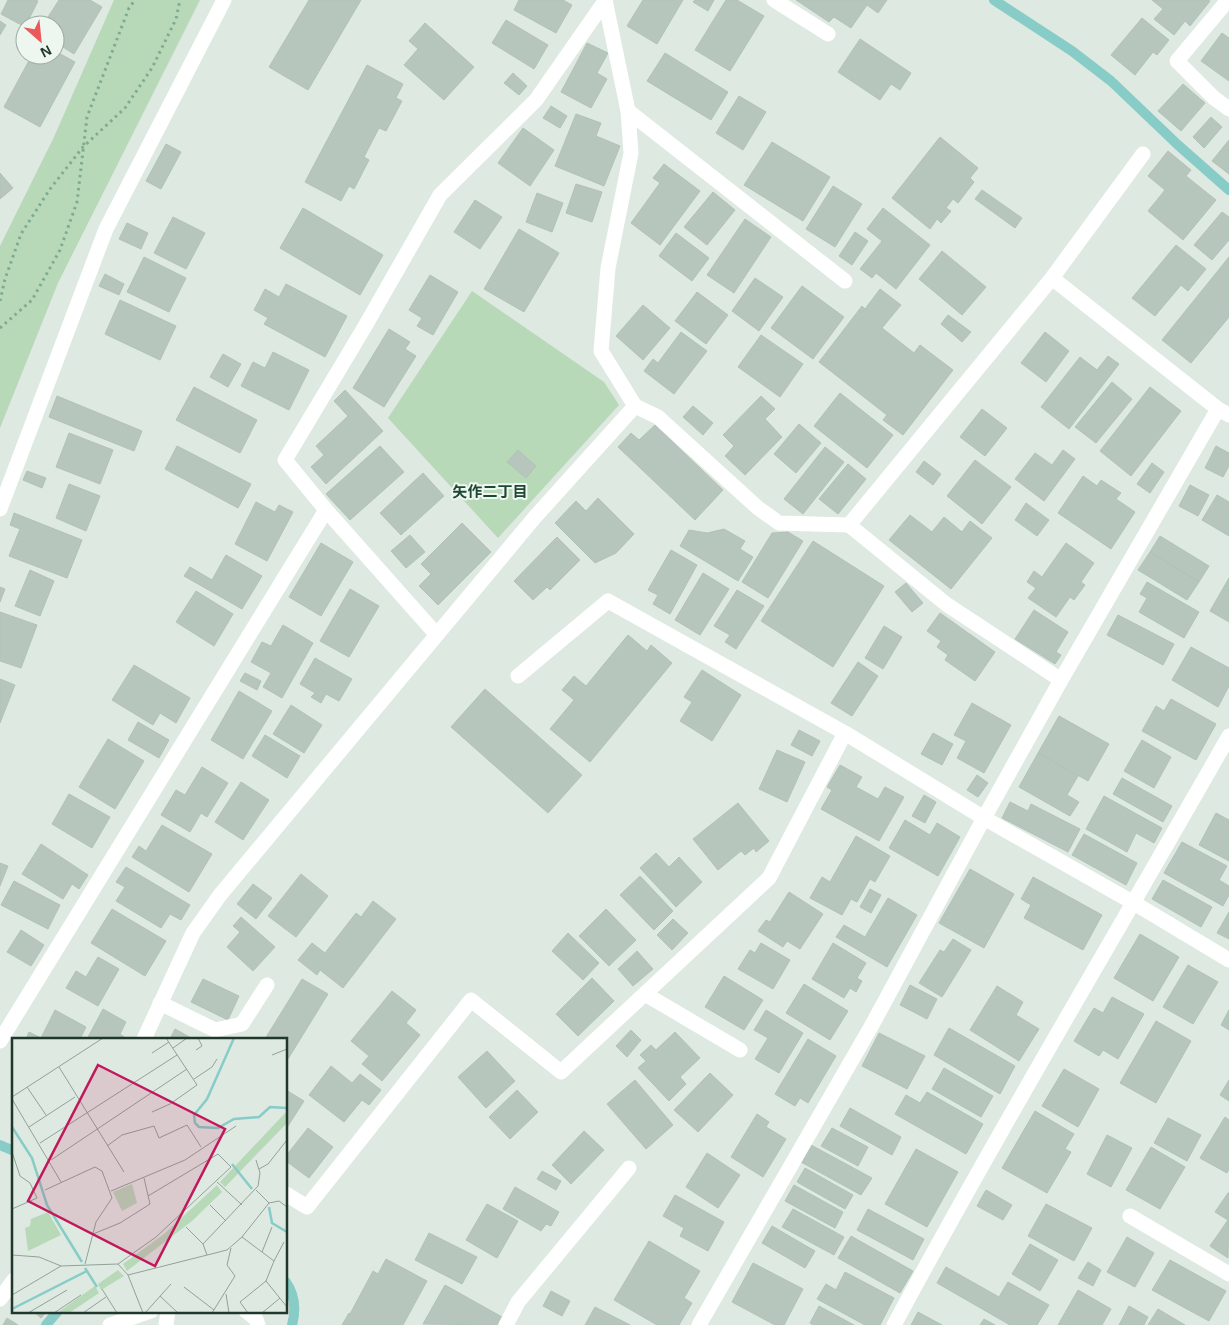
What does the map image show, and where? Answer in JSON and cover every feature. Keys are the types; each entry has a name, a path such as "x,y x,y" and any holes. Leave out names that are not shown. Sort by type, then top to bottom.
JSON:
{"street":[{"path":"0,509 106,229 224,0"},
{"path":"774,0 828,34"},
{"path":"1228,0 1177,61 1214,98 1229,109"},
{"path":"605,1 628,111 631,153 608,268 601,351 635,406 658,417 758,508 779,523 849,525 946,604 1062,680"},
{"path":"436,634 326,510 285,460 364,328 440,195 536,100 605,1"},
{"path":"628,111 845,281"},
{"path":"849,525 1052,278 1143,154"},
{"path":"699,1325 872,1025 984,818 1062,680 1224,412 1052,278"},
{"path":"144,1038 193,933 220,895 535,517 635,406"},
{"path":"0,1041 326,510"},
{"path":"518,676 608,601 845,734 984,818 1134,903 1229,960"},
{"path":"288,1195 307,1207 472,1000 562,1072 769,878 845,734"},
{"path":"894,1325 1047,1050 1134,903 1229,736"},
{"path":"160,1003 215,1030 242,1024 267,984"},
{"path":"645,994 740,1050"},
{"path":"506,1325 518,1302 629,1168"},
{"path":"1130,1216 1229,1274"},
{"path":"0,1299 12,1283"},
{"path":"110,1325 148,1312"},
{"path":"166,1325 168,1312"},
{"path":"247,1312 256,1319 258,1325"}],"path":[{"path":"0,328 32,300 60,250 77,202 87,117 129,8 136,0"},
{"path":"0,301 21,234 50,189 83,147 125,108 152,68 176,19 180,0"}],"green space":[{"path":"114,0 200,0 58,283 0,428 0,246 54,137"},
{"path":"472,291 604,382 619,405 498,538 388,418"}],"building":[{"path":"8,0 38,1 31,15 15,15 15,22 1,14"},
{"path":"59,0 90,0 102,7 74,54 65,48 65,15 49,15"},
{"path":"309,0 361,0 308,90 269,67"},
{"path":"519,0 563,0 572,5 556,33 514,10"},
{"path":"643,0 683,0 657,44 627,26"},
{"path":"695,0 714,0 708,11 693,2"},
{"path":"726,0 737,0 764,16 730,71 695,50"},
{"path":"796,0 887,0 878,13 867,5 851,28 834,17 829,22"},
{"path":"1152,0 1210,1 1190,26 1185,21 1174,35 1154,19 1163,9"},
{"path":"1142,18 1169,40 1157,55 1153,52 1135,75 1111,55"},
{"path":"506,20 548,45 534,69 492,43"},
{"path":"0,21 6,25 0,35"},
{"path":"425,23 474,67 444,100 404,65 418,49 409,41"},
{"path":"1222,33 1229,38 1229,81 1201,61"},
{"path":"860,39 911,73 900,90 891,84 880,100 838,72"},
{"path":"587,43 608,53 597,73 607,79 591,108 561,92"},
{"path":"665,53 728,92 711,120 647,81"},
{"path":"65,56 75,62 40,127 4,107 27,65 65,65"},
{"path":"367,65 403,84 396,98 402,101 386,131 379,128 364,157 369,160 354,189 349,186 341,201 305,182"},
{"path":"513,73 527,86 519,95 504,83"},
{"path":"1183,84 1205,103 1181,131 1158,111"},
{"path":"739,96 766,112 743,150 716,133"},
{"path":"551,106 567,116 560,128 543,118"},
{"path":"576,114 601,123 596,136 620,146 604,186 555,166"},
{"path":"1211,117 1222,127 1204,148 1193,137"},
{"path":"523,128 554,150 530,186 498,163"},
{"path":"940,137 978,168 970,178 974,182 958,203 953,199 946,208 951,211 941,223 937,219 930,229 892,198"},
{"path":"1229,140 1229,174 1212,161"},
{"path":"772,142 830,177 803,221 744,185"},
{"path":"166,144 181,152 161,189 146,181"},
{"path":"1168,151 1191,170 1186,176 1216,200 1183,240 1148,211 1165,190 1148,176"},
{"path":"664,164 700,191 660,245 631,223 660,183 653,178"},
{"path":"0,173 13,188 0,199"},
{"path":"576,184 602,192 592,222 566,213"},
{"path":"833,186 862,204 835,247 806,229"},
{"path":"982,190 1022,218 1015,228 975,199"},
{"path":"713,192 735,210 707,245 684,227"},
{"path":"537,193 563,203 552,232 526,222"},
{"path":"475,200 502,217 480,249 454,232"},
{"path":"303,208 383,255 360,295 280,248"},
{"path":"883,208 930,245 896,289 876,273 872,278 860,269 882,241 867,229"},
{"path":"1222,212 1229,217 1229,240 1212,260 1194,245"},
{"path":"173,217 205,233 186,269 154,253"},
{"path":"745,219 771,237 734,293 707,275"},
{"path":"127,223 148,233 141,249 119,239"},
{"path":"519,229 559,253 524,312 484,289"},
{"path":"855,232 868,241 852,265 839,256"},
{"path":"676,233 709,258 692,281 659,256"},
{"path":"1176,245 1206,269 1188,291 1181,285 1155,316 1132,298"},
{"path":"942,251 986,287 962,315 919,279"},
{"path":"144,257 186,278 169,312 127,292"},
{"path":"1229,257 1229,317 1191,363 1162,340"},
{"path":"105,274 124,284 119,295 99,286"},
{"path":"430,275 458,292 433,335 417,326 422,318 409,310"},
{"path":"755,278 783,297 759,331 732,311"},
{"path":"286,284 347,316 325,357 264,324 268,318 254,310 265,289 279,297"},
{"path":"802,286 844,317 813,359 771,328"},
{"path":"880,289 901,305 882,328 914,353 920,345 953,370 903,435 883,420 887,415 819,362 862,306 865,309"},
{"path":"697,292 728,315 706,344 675,321"},
{"path":"120,300 176,326 160,360 105,334"},
{"path":"643,305 670,328 643,360 616,336"},
{"path":"948,315 971,332 962,342 941,324"},
{"path":"389,329 410,342 405,349 416,356 384,407 353,388"},
{"path":"681,332 707,351 674,394 644,371 653,359 658,363"},
{"path":"1045,332 1069,351 1046,382 1021,363"},
{"path":"761,335 803,364 780,397 738,367"},
{"path":"273,352 309,370 289,410 241,386 253,362 265,368"},
{"path":"223,354 241,364 228,387 210,377"},
{"path":"1108,356 1119,364 1069,429 1041,407 1080,357 1097,370"},
{"path":"1112,382 1132,399 1096,443 1075,427"},
{"path":"194,387 257,420 240,453 176,420"},
{"path":"1150,387 1181,411 1131,476 1100,451"},
{"path":"345,390 383,431 326,484 311,467 324,455 316,446 348,416 334,401"},
{"path":"840,393 893,435 867,468 814,426"},
{"path":"57,396 142,431 134,451 49,417"},
{"path":"761,396 775,409 765,419 782,437 745,475 725,456 734,446 723,435"},
{"path":"693,406 713,423 703,435 683,417"},
{"path":"982,409 1007,428 985,456 960,437"},
{"path":"799,424 821,443 796,473 774,454"},
{"path":"655,425 723,490 695,520 618,447 631,433 639,440"},
{"path":"69,433 113,450 100,484 56,467"},
{"path":"177,446 251,484 238,508 165,469"},
{"path":"380,446 404,472 350,520 326,494"},
{"path":"1216,446 1229,453 1229,466 1223,477 1205,468"},
{"path":"825,447 844,462 803,514 784,499"},
{"path":"518,450 536,466 526,478 507,462"},
{"path":"1063,450 1075,459 1044,501 1015,479 1035,453 1052,465"},
{"path":"975,460 1011,487 982,524 947,496"},
{"path":"924,461 941,474 933,485 916,472"},
{"path":"1152,463 1164,472 1150,493 1137,484"},
{"path":"848,464 866,479 838,514 819,499"},
{"path":"27,471 46,478 42,488 23,480"},
{"path":"423,473 444,496 401,535 380,513"},
{"path":"1083,476 1097,486 1101,480 1121,493 1116,499 1135,512 1111,549 1058,513"},
{"path":"69,484 100,496 86,531 56,518"},
{"path":"1190,485 1209,495 1198,516 1179,506"},
{"path":"1217,495 1229,502 1229,536 1202,520"},
{"path":"598,498 634,534 616,553 595,563 555,523 576,501 586,511"},
{"path":"256,502 275,512 279,505 293,512 267,561 235,544"},
{"path":"1026,503 1049,520 1037,536 1015,520"},
{"path":"14,513 82,540 67,578 9,556 20,529 10,525"},
{"path":"910,515 932,532 944,517 962,532 970,521 992,538 951,589 889,540"},
{"path":"462,523 491,552 438,605 419,586 431,574 421,564"},
{"path":"724,529 745,541 740,549 753,557 738,581 680,546 689,530 707,533"},
{"path":"788,532 803,541 768,598 742,582 772,533"},
{"path":"410,535 425,552 406,568 391,551"},
{"path":"1160,536 1209,566 1199,582 1150,552"},
{"path":"557,537 580,560 550,590 547,587 533,600 514,581"},
{"path":"813,541 884,586 833,667 761,621"},
{"path":"321,543 353,562 321,616 289,597"},
{"path":"1066,543 1094,563 1081,582 1085,585 1074,600 1070,597 1056,617 1028,598 1036,588 1027,582 1034,571 1042,577"},
{"path":"671,550 697,565 670,614 653,604 658,595 648,590"},
{"path":"1150,552 1199,582 1187,600 1138,570"},
{"path":"226,555 262,576 242,609 184,576 190,567 212,580"},
{"path":"30,570 54,581 40,616 15,606"},
{"path":"703,573 729,589 700,635 675,620"},
{"path":"1229,578 1229,622 1210,611"},
{"path":"1147,582 1199,612 1184,638 1139,612 1147,598 1140,594"},
{"path":"906,583 923,603 912,612 895,592"},
{"path":"0,587 5,589 0,602"},
{"path":"350,589 379,606 349,657 320,641"},
{"path":"737,590 764,606 736,649 725,642 730,635 714,626"},
{"path":"196,591 233,614 214,646 176,622"},
{"path":"1034,610 1068,632 1056,652 1061,655 1055,664 1015,639"},
{"path":"0,612 37,625 21,668 0,661"},
{"path":"940,613 995,652 975,681 945,660 948,655 937,647 941,641 927,631"},
{"path":"1118,615 1174,644 1163,665 1107,635"},
{"path":"283,625 313,643 282,698 263,687 271,673 251,662 262,642 271,646"},
{"path":"884,626 902,637 883,669 865,658"},
{"path":"628,635 647,651 651,645 672,663 590,762 550,729 574,700 562,690 574,676 586,686"},
{"path":"1191,647 1229,668 1229,686 1218,707 1172,680"},
{"path":"315,658 352,679 339,701 326,694 321,703 311,697 315,693 300,684"},
{"path":"858,662 878,676 852,716 831,703"},
{"path":"134,665 190,698 176,723 160,713 153,725 112,700"},
{"path":"702,670 741,695 712,741 680,721 692,702 684,697"},
{"path":"245,673 261,681 257,690 240,681"},
{"path":"0,679 15,685 0,723"},
{"path":"485,689 582,775 548,813 451,727"},
{"path":"239,691 272,711 243,759 211,740"},
{"path":"1171,699 1216,724 1196,760 1142,731 1156,706 1164,711"},
{"path":"972,703 1011,725 984,773 957,758 966,741 954,735"},
{"path":"291,705 322,725 304,753 273,734"},
{"path":"1059,716 1109,744 1088,781 1038,753"},
{"path":"138,722 169,740 159,758 128,740"},
{"path":"799,730 820,741 812,756 791,745"},
{"path":"933,733 953,744 942,765 921,754"},
{"path":"265,735 300,756 287,778 252,756"},
{"path":"108,739 144,761 115,809 79,787"},
{"path":"1142,740 1171,757 1154,788 1124,771"},
{"path":"777,750 805,762 787,802 759,789"},
{"path":"1038,753 1078,776 1067,795 1079,802 1070,816 1019,787"},
{"path":"840,765 862,777 856,787 878,799 885,787 904,797 879,841 821,809 832,790 827,787"},
{"path":"202,767 228,783 207,817 201,813 190,832 161,815 176,790 185,795"},
{"path":"977,775 988,783 978,797 967,790"},
{"path":"1122,778 1172,806 1163,822 1113,794"},
{"path":"241,782 269,800 243,840 215,822"},
{"path":"69,794 110,817 92,848 52,824"},
{"path":"924,795 936,802 925,823 912,816"},
{"path":"1104,796 1162,828 1154,843 1136,833 1127,852 1086,829"},
{"path":"1010,802 1028,811 1031,804 1080,829 1068,852 1002,818"},
{"path":"738,803 769,841 756,852 754,848 745,855 741,851 718,870 693,839"},
{"path":"1216,813 1229,820 1229,861 1199,845"},
{"path":"905,820 930,835 937,823 960,837 938,876 889,848"},
{"path":"162,825 212,854 189,892 132,857 139,846 146,851"},
{"path":"1084,834 1137,863 1126,885 1072,855"},
{"path":"856,836 890,856 875,882 870,879 857,902 851,899 842,915 810,898 822,877 830,882"},
{"path":"1182,842 1227,866 1219,880 1229,886 1229,895 1223,906 1164,873"},
{"path":"41,844 88,875 79,889 72,884 63,899 22,874"},
{"path":"656,853 669,867 679,857 702,882 676,907 640,868"},
{"path":"0,863 8,866 0,886"},
{"path":"126,867 190,905 181,920 170,914 161,928 116,901 125,887 116,882"},
{"path":"970,869 1014,894 984,948 939,923"},
{"path":"301,874 328,896 296,937 268,916"},
{"path":"640,876 673,911 654,930 620,895"},
{"path":"1033,877 1102,915 1083,950 1024,918 1031,905 1021,899"},
{"path":"1163,880 1212,907 1201,927 1152,899"},
{"path":"14,881 60,905 48,929 1,905"},
{"path":"253,884 272,898 256,919 237,904"},
{"path":"870,889 881,895 871,913 860,907"},
{"path":"789,892 823,914 800,949 787,941 783,947 758,931 766,920 770,922"},
{"path":"888,898 917,915 887,967 836,937 844,925 865,937"},
{"path":"373,901 396,919 343,988 320,970 317,975 298,960 312,943 325,953 356,913 361,917"},
{"path":"112,909 166,941 145,976 91,943"},
{"path":"606,909 636,940 609,966 579,936"},
{"path":"1229,912 1229,939 1217,933"},
{"path":"241,917 275,947 253,971 227,947 240,932 233,926"},
{"path":"673,919 688,933 672,950 657,935"},
{"path":"21,930 44,945 31,966 7,952"},
{"path":"568,933 599,963 583,980 552,951"},
{"path":"1140,934 1179,957 1153,1001 1114,978"},
{"path":"953,939 971,950 942,997 919,983 940,950 944,952"},
{"path":"761,943 790,960 773,989 738,969 750,950 755,953"},
{"path":"833,943 866,963 857,978 862,981 856,992 850,988 844,998 812,979"},
{"path":"637,951 653,969 633,986 618,969"},
{"path":"98,957 119,969 98,1006 66,988 76,971 86,977"},
{"path":"1188,965 1218,982 1193,1024 1163,1007"},
{"path":"724,976 763,1000 744,1030 705,1007"},
{"path":"592,978 614,1001 578,1036 556,1014"},
{"path":"203,979 239,996 228,1020 191,1002"},
{"path":"302,979 328,994 288,1059 288,1038 266,1038"},
{"path":"804,984 848,1011 830,1040 786,1013"},
{"path":"910,985 937,999 927,1019 900,1005"},
{"path":"997,986 1023,1002 1016,1015 1039,1029 1019,1061 970,1030"},
{"path":"392,991 416,1010 406,1023 420,1035 382,1081 362,1064 369,1056 351,1041"},
{"path":"1112,997 1144,1014 1118,1059 1103,1050 1099,1056 1074,1041 1094,1008 1103,1013"},
{"path":"103,1009 126,1022 120,1034 126,1038 88,1038"},
{"path":"55,1010 86,1027 80,1038 41,1038"},
{"path":"766,1010 803,1033 779,1073 755,1059 768,1038 754,1030"},
{"path":"1229,1010 1229,1030 1221,1025"},
{"path":"1156,1021 1191,1041 1156,1103 1120,1083"},
{"path":"949,1028 1015,1066 1000,1094 934,1055"},
{"path":"175,1029 191,1038 170,1038"},
{"path":"631,1030 641,1040 627,1057 616,1046"},
{"path":"29,1032 41,1038 26,1038"},
{"path":"675,1032 700,1058 680,1077 686,1084 669,1101 638,1068 646,1061 640,1055 651,1045 656,1050"},
{"path":"879,1033 925,1056 907,1089 862,1066"},
{"path":"808,1039 836,1056 808,1103 800,1098 795,1106 775,1094"},
{"path":"487,1051 515,1081 486,1108 458,1077"},
{"path":"331,1066 352,1083 360,1074 381,1090 369,1105 362,1100 344,1122 309,1095"},
{"path":"944,1068 993,1096 981,1117 932,1089"},
{"path":"1064,1069 1099,1089 1078,1127 1042,1106"},
{"path":"710,1073 733,1095 698,1132 674,1110"},
{"path":"635,1080 673,1125 646,1149 607,1104"},
{"path":"1229,1080 1229,1101 1220,1095"},
{"path":"517,1090 538,1112 510,1139 489,1117"},
{"path":"288,1091 304,1101 288,1126"},
{"path":"927,1092 983,1124 966,1154 895,1114 906,1095 920,1103"},
{"path":"850,1108 901,1137 892,1155 840,1126"},
{"path":"1035,1111 1074,1134 1065,1149 1071,1152 1047,1193 1002,1168"},
{"path":"757,1114 769,1122 766,1127 786,1139 763,1177 731,1157"},
{"path":"1225,1117 1229,1120 1229,1169 1227,1173 1200,1158"},
{"path":"1168,1118 1201,1135 1187,1161 1154,1143"},
{"path":"308,1128 333,1147 309,1178 288,1162 288,1153"},
{"path":"832,1128 868,1147 858,1166 821,1146"},
{"path":"584,1131 604,1150 571,1184 552,1165"},
{"path":"1107,1135 1132,1148 1111,1187 1087,1174"},
{"path":"811,1145 872,1178 861,1195 801,1162"},
{"path":"1151,1147 1185,1167 1160,1209 1126,1190"},
{"path":"916,1149 958,1172 927,1227 885,1204"},
{"path":"707,1153 740,1175 718,1208 686,1187"},
{"path":"805,1168 853,1195 845,1209 797,1182"},
{"path":"542,1171 561,1181 556,1190 537,1179"},
{"path":"794,1185 843,1212 835,1228 785,1201"},
{"path":"515,1187 559,1212 551,1226 546,1224 541,1231 503,1209"},
{"path":"986,1190 1012,1205 1003,1220 977,1206"},
{"path":"1229,1193 1228,1258 1210,1246 1228,1220 1215,1212"},
{"path":"675,1195 724,1222 708,1251 680,1236 684,1228 663,1216"},
{"path":"487,1204 518,1221 497,1258 466,1240"},
{"path":"1046,1204 1092,1228 1074,1261 1028,1236"},
{"path":"793,1209 844,1237 834,1255 782,1227"},
{"path":"868,1209 924,1239 913,1260 857,1230"},
{"path":"772,1226 815,1251 805,1268 762,1243"},
{"path":"429,1233 477,1257 462,1284 415,1260"},
{"path":"851,1236 913,1271 900,1293 838,1258"},
{"path":"1127,1237 1154,1253 1135,1287 1107,1272"},
{"path":"649,1241 700,1271 684,1298 692,1303 679,1325 657,1325 614,1300"},
{"path":"1030,1244 1058,1260 1040,1291 1012,1274"},
{"path":"386,1259 427,1281 403,1325 342,1325 373,1271 378,1274"},
{"path":"1170,1260 1226,1291 1209,1321 1152,1290"},
{"path":"1088,1262 1101,1270 1093,1286 1078,1278"},
{"path":"753,1263 803,1289 784,1325 775,1325 732,1302"},
{"path":"946,1267 999,1297 1008,1282 1049,1305 1037,1325 1010,1325 937,1283"},
{"path":"845,1272 894,1298 880,1325 865,1325 817,1299 826,1284 836,1290"},
{"path":"445,1285 502,1317 497,1325 423,1324"},
{"path":"1078,1290 1111,1309 1102,1325 1058,1325"},
{"path":"551,1291 570,1301 562,1316 543,1306"},
{"path":"819,1306 854,1325 813,1325 810,1323"},
{"path":"1129,1306 1148,1317 1144,1325 1119,1325"},
{"path":"595,1307 630,1325 585,1325"},
{"path":"1158,1309 1185,1325 1148,1325"},
{"path":"34,1312 46,1312 41,1318"},
{"path":"918,1312 942,1325 911,1325"},
{"path":"7,1318 18,1325 3,1325"},
{"path":"984,1319 995,1325 980,1325"}],"waterway":[{"path":"994,0 1072,51 1111,81 1178,145 1229,190"},
{"path":"0,1145 12,1150"},
{"path":"288,1286 294,1303 292,1325"},
{"path":"46,1325 57,1312"}],"district":[{"name":"矢作二丁目","path":"490,491"}]}
